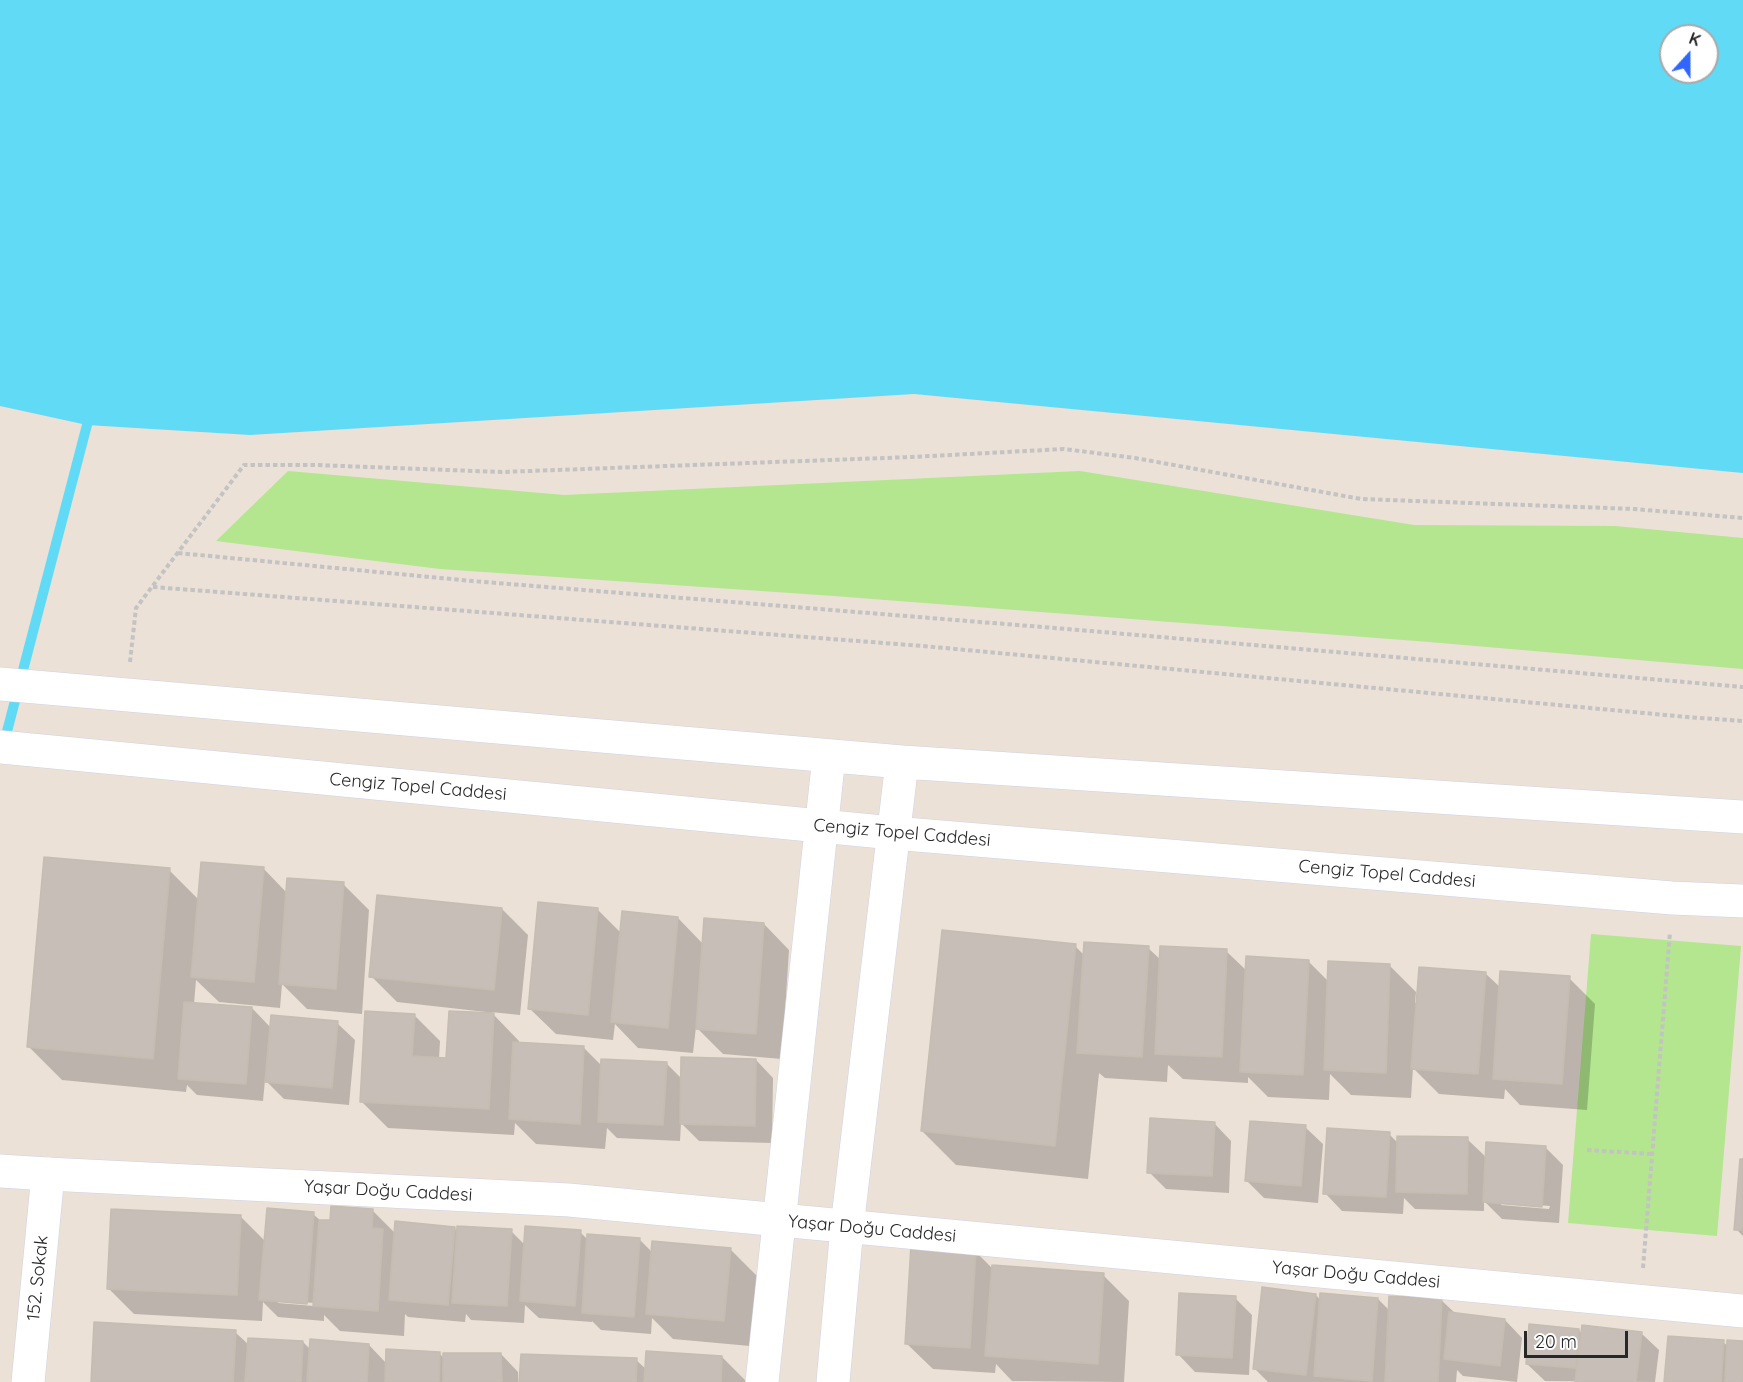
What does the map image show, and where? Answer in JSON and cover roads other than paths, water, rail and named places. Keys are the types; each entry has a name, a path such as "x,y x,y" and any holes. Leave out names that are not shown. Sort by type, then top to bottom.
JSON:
{"street":[{"path":"0,684 902,762 1743,817"},
{"name":"Cengiz Topel Caddesi","path":"0,747 893,833 1672,898 1743,901"},
{"path":"762,1382 829,756"},
{"path":"833,1382 847,1227 902,762"},
{"name":"Yaşar Doğu Caddesi","path":"4,1171 568,1200 1743,1311"},
{"name":"152. Sokak","path":"28,1382 48,1173"}],"water":[{"path":"0,0 1743,0 1743,473 914,394 250,435 87,425 0,406"}],"waterway":[{"path":"4,743 87,425"}]}
